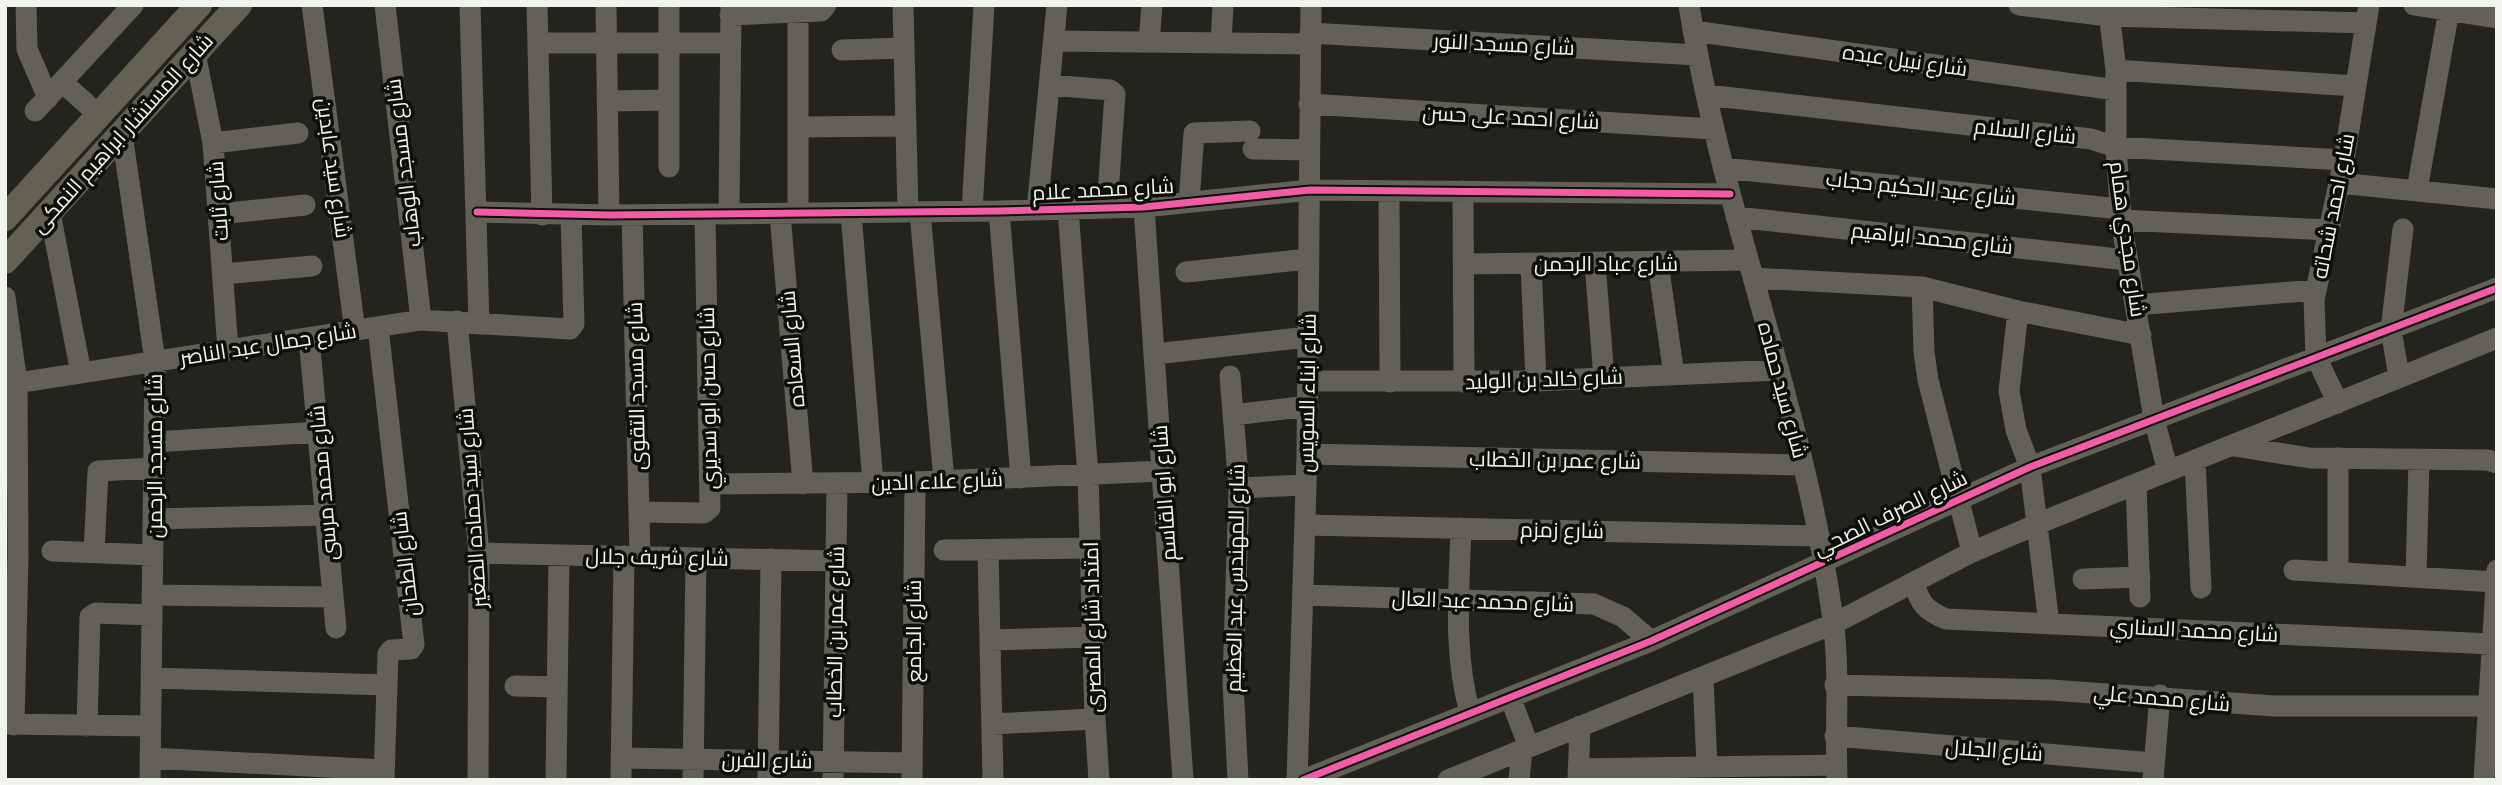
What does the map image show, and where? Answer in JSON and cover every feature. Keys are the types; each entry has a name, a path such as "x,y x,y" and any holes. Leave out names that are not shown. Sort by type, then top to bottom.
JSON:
{"main road":[{"name":"شارع المستشار ابراهيم النمكى","path":"5,218 199,5"},
{"name":"شارع المستشار ابراهيم النمكى","path":"5,261 239,5"},
{"path":"175,33 195,53"}],"street":[{"path":"26,5 27,49 48,97 100,116"},
{"path":"48,97 133,5"},
{"name":"شارع سيد عابدين","path":"312,5 355,331"},
{"name":"شارع مسجد الوهاب","path":"385,5 421,320"},
{"name":"شارع سيد حماده الصغير","path":"470,5 477,212 468,323 479,553 478,780"},
{"path":"537,5 542,215"},
{"path":"606,5 609,215"},
{"path":"669,5 669,167"},
{"path":"729,214 730,10 821,11 826,5"},
{"path":"903,5 906,126 944,481"},
{"path":"972,211 984,5"},
{"path":"1037,210 1057,5"},
{"path":"1149,42 1152,5"},
{"path":"1221,43 1223,5"},
{"name":"شارع ابناء السويس","path":"1297,780 1308,407 1311,5"},
{"name":"شارع سيد حماده","path":"1689,5 1713,129 1779,370 1824,565 1833,624 1836,772"},
{"path":"2019,5 2108,11 2368,14"},
{"path":"2414,5 2497,18"},
{"path":"2417,190 2449,10"},
{"name":"شارع مجدي همام","path":"2108,11 2116,80 2120,214 2154,419 2168,471"},
{"name":"شارع السعاده","path":"798,12 798,127 789,214 803,484"},
{"name":"شارع احمد شحاته","path":"2339,403 2316,357 2313,322 2316,290 2344,160 2368,14"},
{"name":"شارع نبيل عبده","path":"1693,31 2116,80 2355,86"},
{"name":"شارع مسجد النور","path":"1054,41 1221,43 1310,39 1698,55"},
{"path":"538,43 730,43"},
{"path":"842,50 904,47"},
{"name":"شارع ثابت","path":"195,53 214,143 228,350"},
{"path":"1050,85 1110,90 1115,94 1107,208"},
{"name":"شارع السلام","path":"1707,96 2091,139 2116,148 2344,160"},
{"path":"608,100 669,100"},
{"name":"شارع احمد على حسن","path":"1309,104 1713,129"},
{"path":"798,127 906,126"},
{"path":"214,143 298,133"},
{"path":"1189,202 1194,133 1309,150"},
{"name":"شارع مسجد الرحمن","path":"122,134 155,362 150,769"},
{"name":"شارع عبد الحكيم حجاب","path":"1723,167 2120,214 2329,230"},
{"path":"2339,183 2417,190 2496,192"},
{"name":"شارع محمد علام","path":"477,212 542,215 705,215 1037,210 1144,207 1310,190 1730,194"},
{"path":"1389,191 1390,382"},
{"path":"1463,191 1464,382"},
{"path":"219,214 305,205"},
{"name":"شارع ابو القاسم","path":"1144,207 1183,780"},
{"name":"امتداد شارع المصرى","path":"1068,209 1088,475 1095,719 1100,780"},
{"path":"999,211 1021,478"},
{"path":"50,213 81,373"},
{"path":"851,213 873,483"},
{"name":"شارع جمال عبد الناصر","path":"17,383 421,320 572,329 571,215"},
{"name":"شارع مسجد التقوى","path":"621,769 632,556 639,512 632,215"},
{"name":"شارع حسن ابو سديري","path":"639,512 706,513 710,508 705,215"},
{"name":"شارع محمد ابراهيم","path":"1736,217 2127,260"},
{"path":"2399,376 2391,330 2403,229"},
{"path":"1186,272 1308,259"},
{"path":"1658,263 1674,375"},
{"name":"شارع عباد الرحمن","path":"1464,264 1658,263 1751,269 1922,287 2018,311 2141,335"},
{"path":"1531,264 1536,381"},
{"path":"1595,264 1604,378"},
{"path":"223,274 312,266"},
{"path":"1922,287 1924,352 1928,380 1956,499 1972,552"},
{"name":"شارع الصرف الصحي","path":"1303,780 1651,641 1824,565 1956,499 2030,467 2497,288"},
{"path":"2136,305 2316,290"},
{"path":"5,297 17,383 19,556 9,724 151,726"},
{"path":"2018,311 2010,391 2016,430 2030,467 2049,624"},
{"name":"شارع الطحان","path":"378,327 414,645 410,649 389,652 384,775"},
{"path":"1154,354 1308,337"},
{"name":"شارع محمد مرسى","path":"309,338 336,628"},
{"path":"1455,778 1833,624 1915,584 1972,552 2497,338"},
{"name":"شارع خالد بن الوليد","path":"1308,381 1536,381 1779,370"},
{"name":"شارع المهندس عبد العظيم","path":"1230,376 1239,488 1233,682 1238,780"},
{"path":"1233,415 1308,407"},
{"path":"154,442 319,432"},
{"path":"2232,446 2309,458 2488,460 2497,463"},
{"name":"شارع عمر بن الخطاب","path":"1307,454 1802,465"},
{"path":"2338,458 2338,573"},
{"path":"2416,577 2419,459"},
{"path":"2195,460 2201,588"},
{"path":"94,553 98,471 154,468"},
{"name":"شارع علاء الدين","path":"710,484 944,481 1163,471"},
{"name":"شارع الجامع","path":"912,771 915,481"},
{"name":"شارع عمر بن الخطاب","path":"833,771 837,484"},
{"path":"2083,579 2140,587 2136,484"},
{"path":"1239,488 1306,485"},
{"path":"153,519 326,515"},
{"name":"شارع زمزم","path":"1305,525 1818,536"},
{"path":"1461,528 1458,663 1470,713"},
{"path":"944,550 1090,548"},
{"path":"988,550 993,780"},
{"path":"52,551 153,555"},
{"name":"شارع شريف جلال","path":"479,553 836,561"},
{"path":"556,780 559,555"},
{"path":"694,770 696,558"},
{"path":"768,770 771,559"},
{"path":"2294,570 2496,582"},
{"path":"2484,780 2497,570"},
{"name":"شارع محمد السناري","path":"1915,584 1920,603 1931,613 1945,619 2492,644"},
{"name":"شارع محمد عبد العال","path":"1304,596 1594,604 1623,617 1651,641"},
{"path":"87,726 90,617 96,613 152,605 333,597"},
{"path":"990,640 1093,637"},
{"path":"1703,677 1707,767"},
{"path":"151,678 387,685"},
{"name":"شارع محمد علي","path":"1835,685 1951,686 2160,695 2274,706 2488,706"},
{"path":"515,686 557,687"},
{"path":"2153,771 2160,695"},
{"path":"1510,697 1526,748 1519,780"},
{"path":"992,724 1095,719"},
{"path":"1580,726 1578,774 1665,774 1707,767 1836,772"},
{"name":"شارع الجلال","path":"1835,736 2153,771"},
{"path":"150,769 384,775"},
{"name":"شارع الفرن","path":"621,769 912,771"}],"cycle path":[{"path":"477,212 609,215 999,211 1144,207 1310,190 1730,194"},
{"path":"1303,780 1651,641 2030,467 2497,288"}]}
